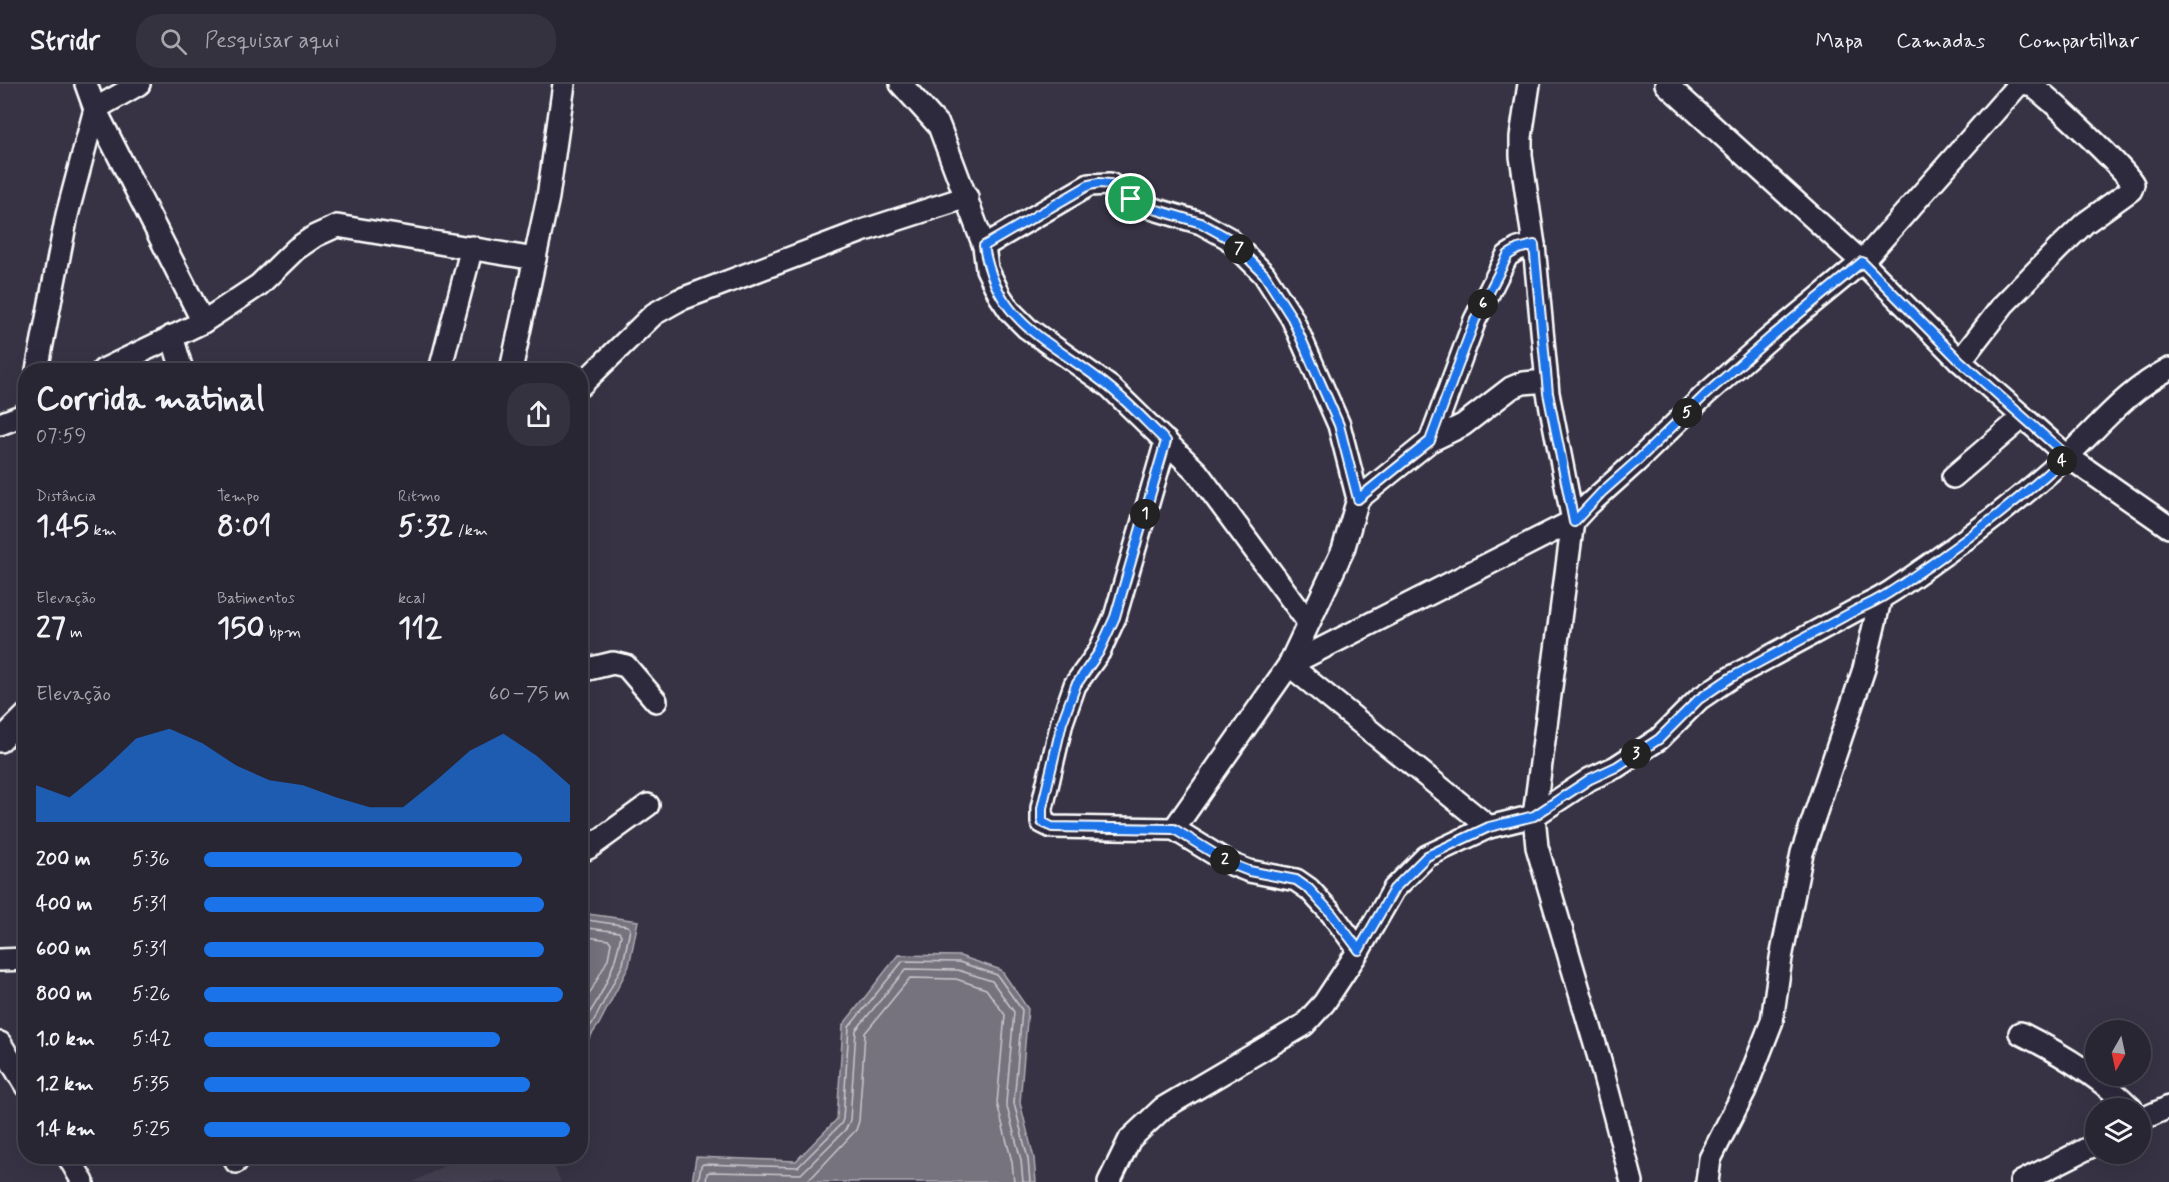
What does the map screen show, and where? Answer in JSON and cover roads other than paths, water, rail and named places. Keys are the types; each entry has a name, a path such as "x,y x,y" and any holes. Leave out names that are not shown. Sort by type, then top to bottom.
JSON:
{"street":[{"path":"86,84 94,109 203,322"},
{"path":"38,363 67,215 94,109 139,84"},
{"path":"513,363 548,197 564,84"},
{"path":"902,84 939,126 984,246 987,269 1010,311 1027,328 1110,387 1197,472 1308,622"},
{"path":"1529,84 1521,137 1521,156 1534,245 1547,381 1574,522 1534,816 1537,847 1600,1060 1632,1182"},
{"path":"1666,84 1862,262 1960,361 2067,456 2169,527"},
{"path":"1289,665 1574,522 1594,499 1714,387 1862,262 2018,85 2022,84"},
{"path":"1960,361 2003,306 2059,248 2085,223 2131,190 2133,184 2131,179 2069,117 2029,84"},
{"path":"984,246 1089,185 1099,183 1110,184 1131,199 1154,209 1201,223 1228,238 1264,274 1292,318 1339,425 1358,499 1343,550 1289,665 1174,829"},
{"path":"588,378 654,314 679,300 862,231 967,197"},
{"path":"117,363 203,322 259,285 296,249 315,236 337,226 535,259"},
{"path":"1430,441 1475,320 1508,255 1518,249 1534,245"},
{"path":"442,363 471,247"},
{"path":"172,336 180,363"},
{"path":"1109,1182 1130,1139 1163,1108 1304,1025 1324,1003 1359,950 1394,889 1427,856 1489,827 1534,816 1590,779 1616,767 1659,739 1699,699 1730,678 1858,609 1880,600 2025,494 2067,456 2111,411 2146,381 2169,369"},
{"path":"1358,499 1430,441 1463,425 1511,388 1523,383 1547,381"},
{"path":"0,424 18,417"},
{"path":"1953,477 2024,417"},
{"path":"1166,441 1115,617 1099,652 1076,685 1062,723 1042,808 1042,822 1052,827 1174,829 1231,864 1249,871 1296,880 1309,889 1332,914 1359,950"},
{"path":"1707,1182 1710,1159 1745,1090 1772,1021 1781,958 1802,853 1863,669 1880,600"},
{"path":"588,669 614,663 626,666 656,701"},
{"path":"1289,665 1489,827"},
{"path":"0,741 18,724"},
{"path":"588,848 648,805"},
{"path":"0,960 18,959"},
{"path":"2020,1033 2076,1063 2121,1098"},
{"path":"0,1043 18,1073"},
{"path":"2151,1112 2169,1107"},
{"path":"2021,1182 2085,1150"},
{"path":"73,1164 83,1182"}],"water":[{"path":"588,914 638,921 629,966 599,1024 588,1040"},
{"path":"898,955 960,956 1001,970 1028,1009 1020,1103 1034,1158 1036,1182 692,1182 696,1157 796,1161 837,1119 843,1025"}]}
